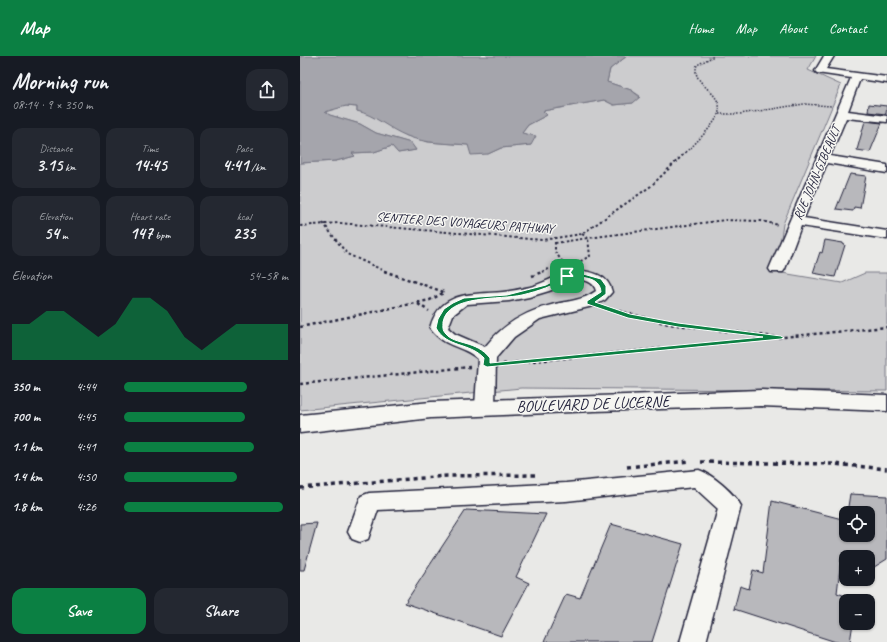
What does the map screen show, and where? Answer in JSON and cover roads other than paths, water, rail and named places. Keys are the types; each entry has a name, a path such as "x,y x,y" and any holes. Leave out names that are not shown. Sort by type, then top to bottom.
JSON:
{"main road":[{"name":"BOULEVARD DE LUCERNE","path":"300,424 431,410 485,407 762,398 887,403"}],"street":[{"path":"829,56 820,71 887,80"},
{"name":"RUE JOHN-GIBEAULT","path":"777,269 844,111 856,77"},
{"path":"844,111 887,119"},
{"path":"823,159 887,169"},
{"path":"795,225 887,235"},
{"path":"485,407 487,362 499,341 507,333 527,319 546,311 589,302 598,298 604,292 603,286 599,280 583,276 567,276 548,286 522,293 507,296 466,299 455,304 441,319 439,328 444,336 450,340 474,347 487,362"},
{"path":"360,532 369,502 566,492 699,478 730,506 693,642"}]}
